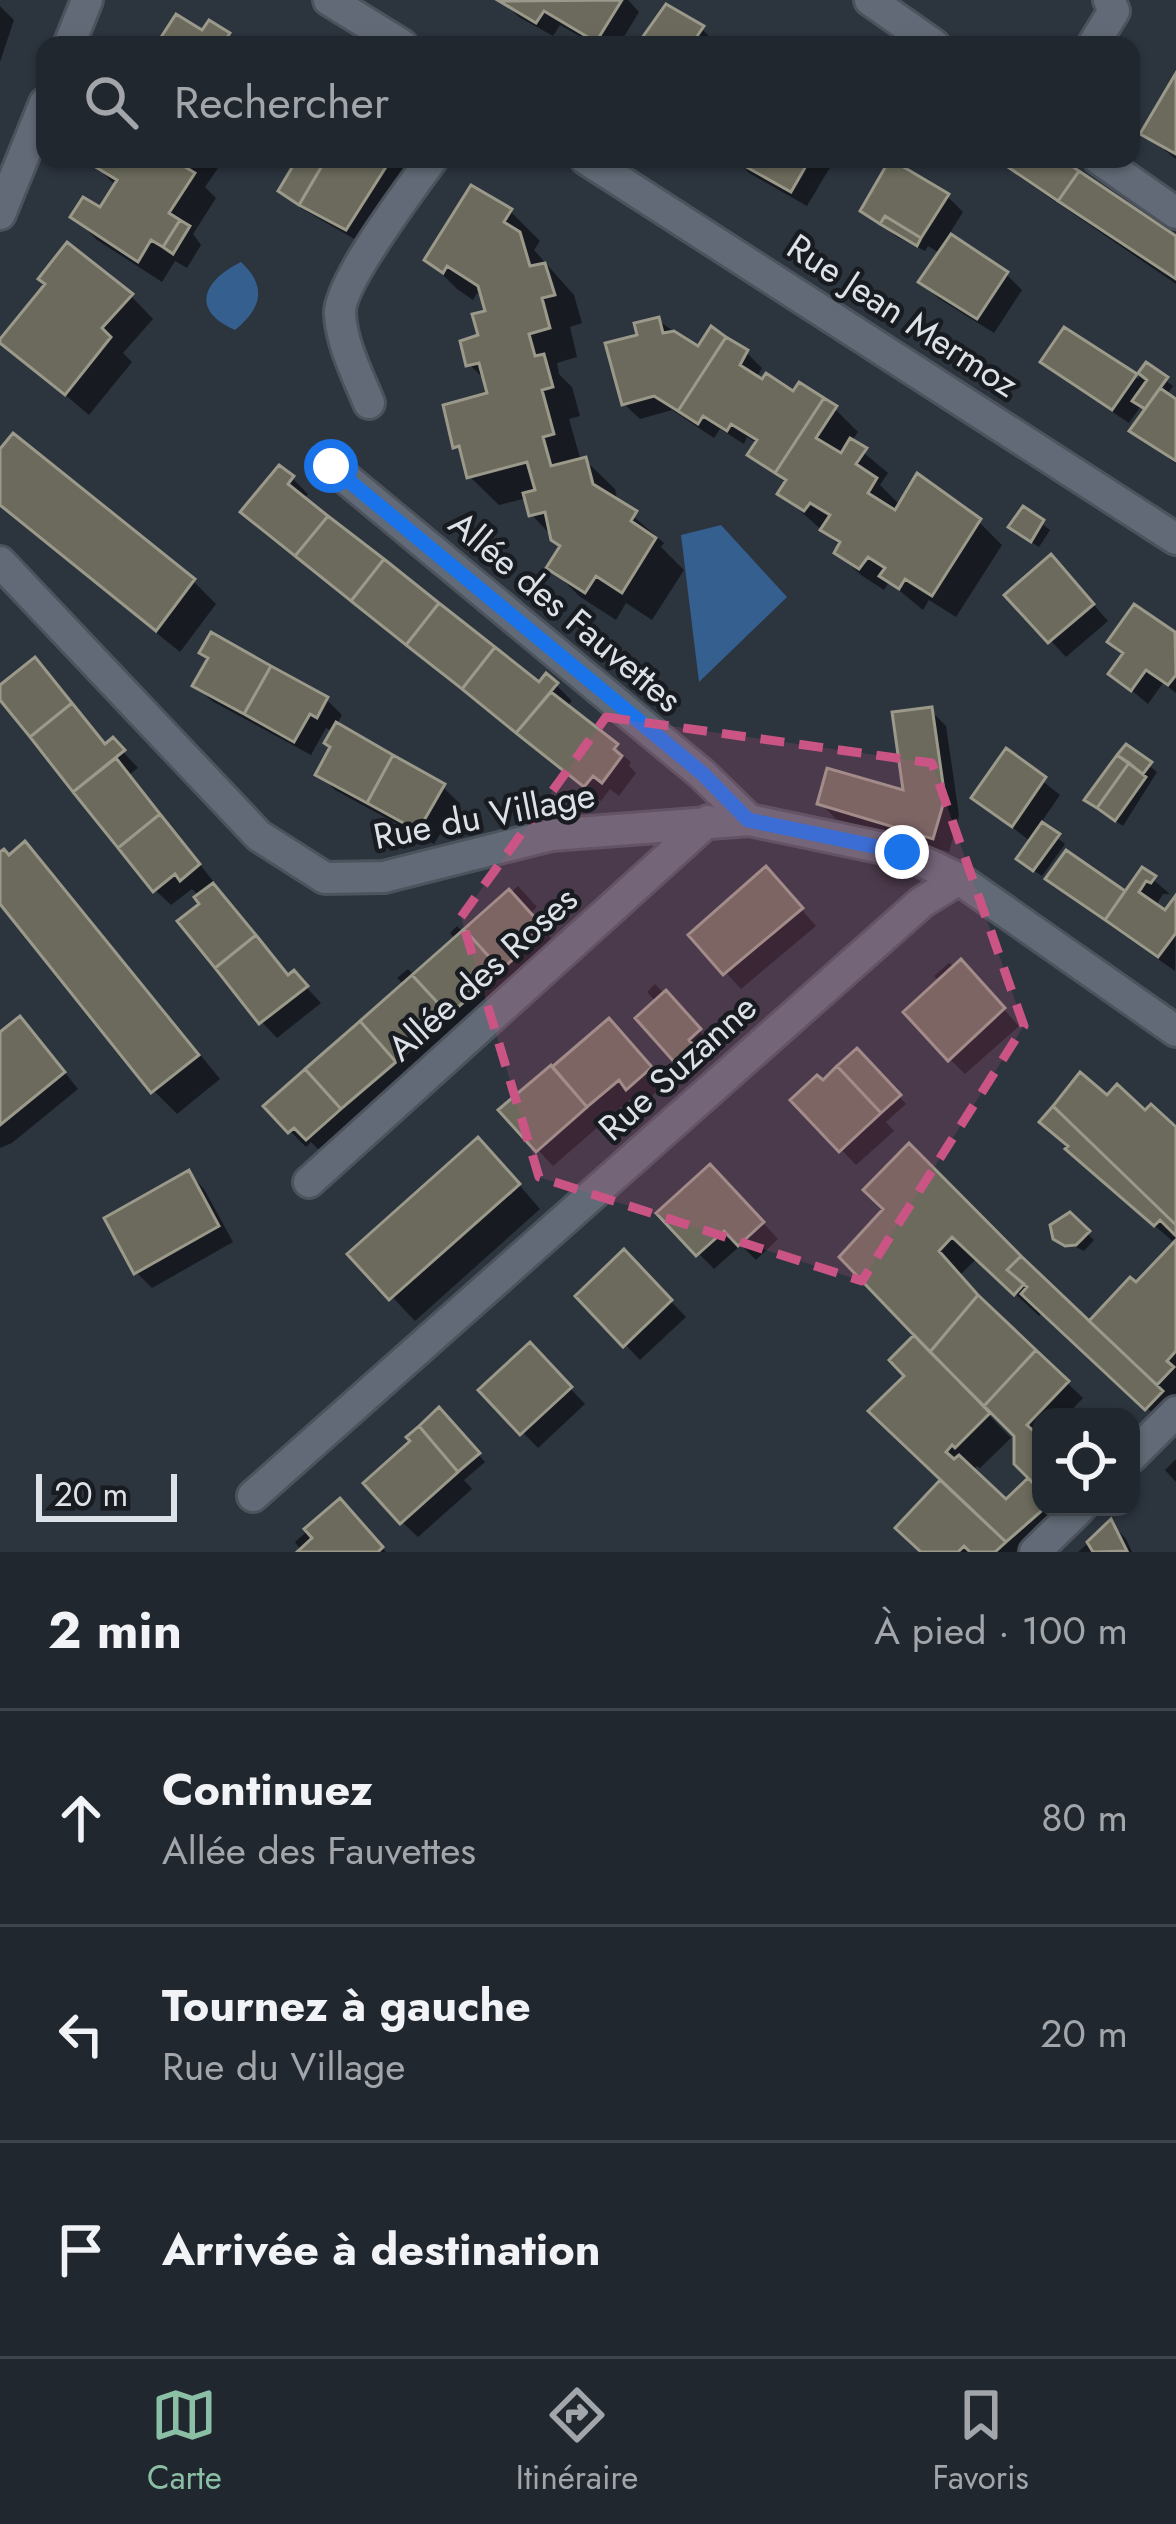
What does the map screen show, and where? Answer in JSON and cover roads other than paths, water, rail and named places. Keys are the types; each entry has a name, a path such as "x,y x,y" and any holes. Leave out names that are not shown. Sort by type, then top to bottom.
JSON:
{"street":[{"path":"73,36 87,0"},
{"path":"329,0 387,36"},
{"path":"870,0 921,36"},
{"path":"1098,36 1114,10 1108,0"},
{"path":"0,214 36,125"},
{"path":"368,404 340,309 361,263 426,168"},
{"name":"Rue Jean Mermoz","path":"600,168 1176,539"},
{"path":"1112,168 1176,213"},
{"name":"Allée des Fauvettes","path":"331,466 703,774 748,820"},
{"name":"Rue du Village","path":"0,562 259,836 325,878 384,878 551,835 748,820 902,852 959,879"},
{"name":"Allée des Roses","path":"309,1182 708,821"},
{"path":"959,879 1176,1030"},
{"name":"Rue Suzanne","path":"253,1496 922,902 959,879"},
{"path":"1140,1448 1176,1412"},
{"path":"1035,1552 1072,1516"}]}
